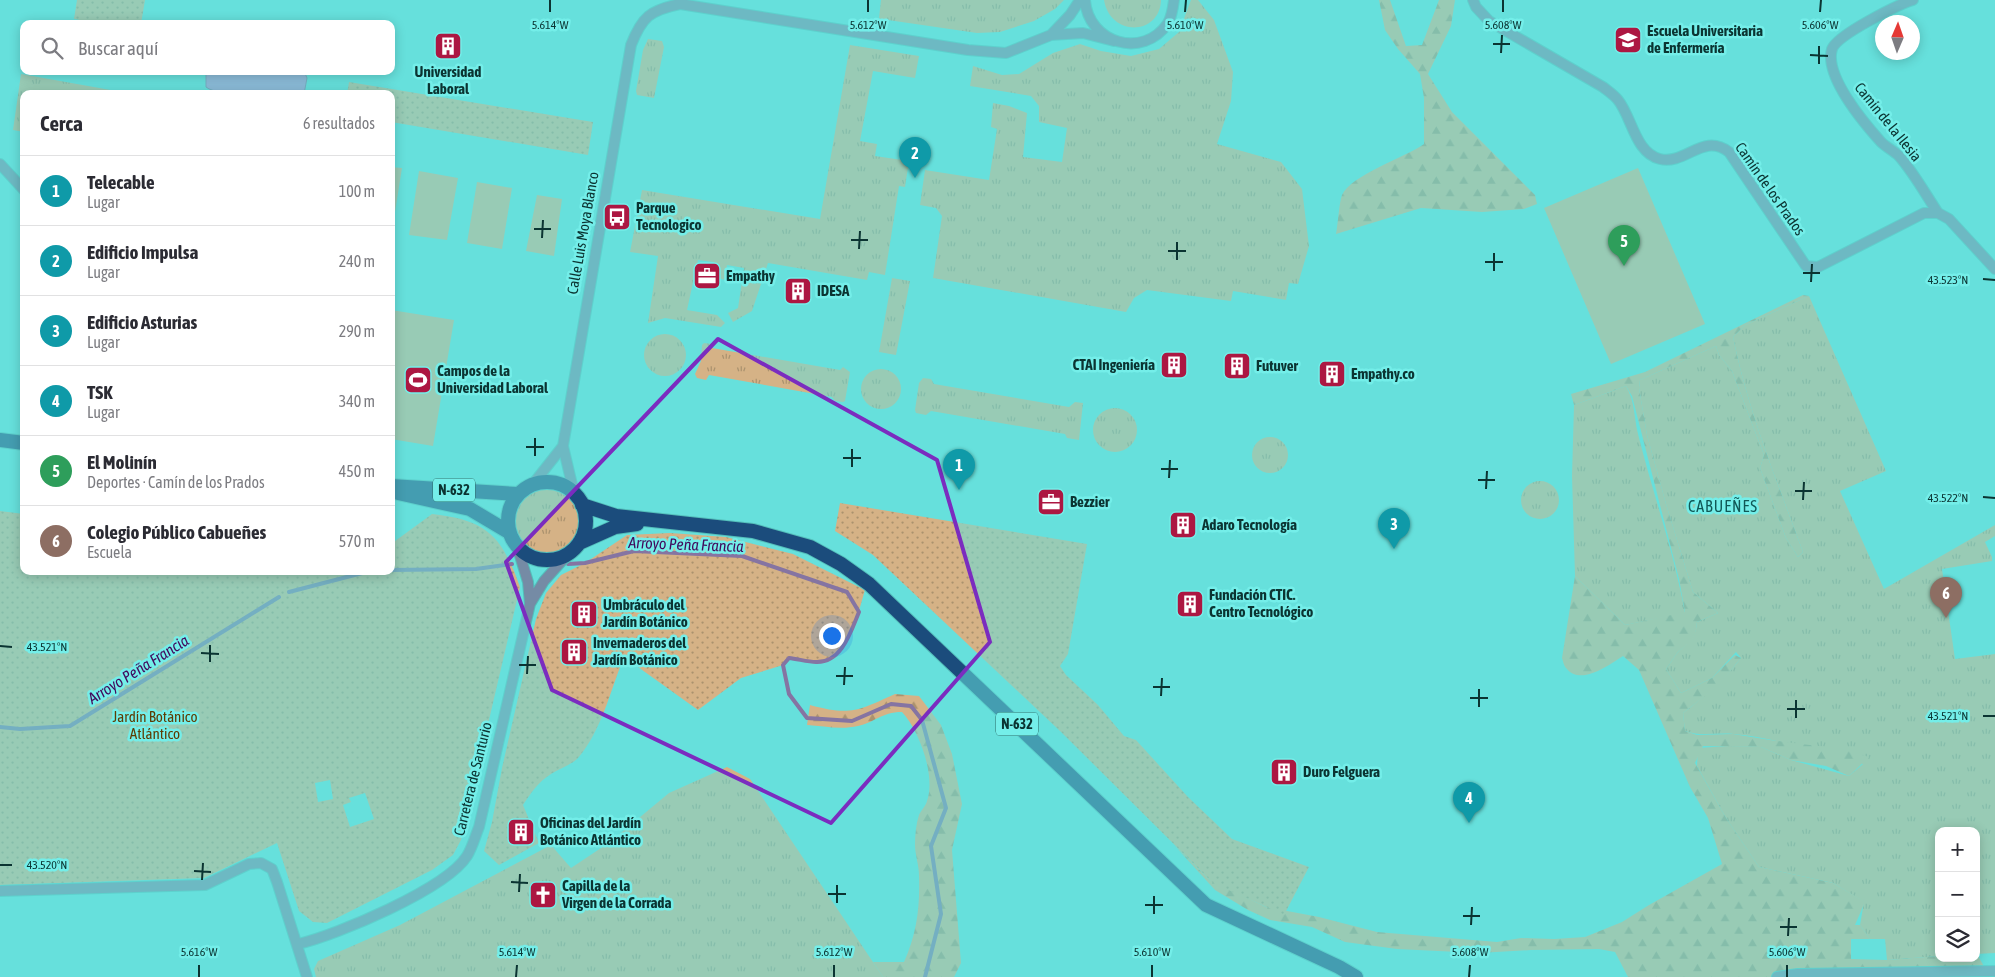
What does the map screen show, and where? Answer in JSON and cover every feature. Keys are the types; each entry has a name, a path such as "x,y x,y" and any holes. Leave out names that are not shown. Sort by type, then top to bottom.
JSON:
{"highway":[{"path":"0,440 20,442"},
{"path":"507,531 509,510 517,494 523,488 533,484 543,481 554,482 574,493 582,505 586,518 585,531 580,543"},
{"name":"N-632","path":"395,486 517,494"},
{"name":"N-632","path":"395,493 470,509 507,531 518,549"},
{"name":"N-632","path":"582,505 616,516 753,531 810,547 841,564 876,591 1206,904 1339,967 1356,977"},
{"name":"N-632","path":"569,554 580,543 615,527 659,522"},
{"path":"518,549 529,556 542,560 556,559 569,554"}],"street":[{"path":"1051,35 1080,0"},
{"path":"1085,0 1086,10 1093,25 1114,41"},
{"path":"1051,35 1082,33 1130,44 1138,43 1156,35 1167,24 1174,0"},
{"name":"Camín de los Prados","path":"1473,0 1476,7 1489,20 1603,87 1618,100 1640,142 1649,152 1660,159 1674,158 1709,145 1721,146 1729,152 1806,266 1818,267 1924,213 1938,213"},
{"name":"Camín de la Ilesia","path":"1913,0 1869,21 1844,36 1833,47 1831,57 1836,77 1851,105 1882,142 1899,156 1938,213"},
{"name":"Calle Luis Moya Blanco","path":"574,493 563,446 631,45 638,27 653,12 680,4 968,50 1006,53 1051,35"},
{"path":"0,164 20,186"},
{"path":"1938,213 1949,219 1995,269"},
{"name":"Calle Luis Moya Blanco","path":"533,484 563,446"},
{"name":"Carretera de Santurio","path":"298,944 340,932 430,888 451,873 467,856 479,828 530,604 528,582 518,549"},
{"name":"Carretera de Santurio","path":"530,604 544,581 569,554"},
{"path":"0,892 206,885 249,864 261,863 272,869 298,944 307,977"},
{"path":"1777,977 1798,974 1995,971"}],"highlighted area":[{"path":"718,339 937,460 990,642 831,823 552,690 506,562"}],"green space":[{"path":"77,0 145,0 142,20 74,19"},
{"path":"881,0 1064,0 1055,9 1034,21 1000,32 977,33 881,19 879,18"},
{"path":"1104,0 1161,0 1159,12 1153,20 1144,26 1134,27 1124,26 1115,21 1108,12"},
{"path":"1191,0 1198,0 1214,20 1233,72 1231,101 1217,144 1281,162 1302,189 1309,246 1298,284 1289,283 1286,300 1233,291 1231,301 1147,290 1134,298 1126,312 933,278 942,216 936,208 920,205 925,170 989,180 997,129 991,127 993,103 1009,106 1027,113 1023,157 1062,162 1067,128 1039,122 1039,106 1031,96 970,86 973,66 1002,75 1019,74 1053,53 1080,44 1101,51 1131,56 1159,49 1179,32"},
{"path":"1379,0 1390,0 1406,46 1422,45 1439,0 1455,0 1451,26 1428,74 1452,112 1535,195 1537,204 1524,209 1482,212 1421,208 1336,234 1341,199 1347,188 1367,174 1424,144 1424,98 1420,74 1398,49 1385,30"},
{"path":"648,39 662,41 664,47 654,98 637,95 636,91 643,50"},
{"path":"850,45 919,56 915,78 873,71 860,141 877,144 875,156 909,161 905,187 899,186 885,275 869,272 867,280 768,263 752,311 733,322 728,313 738,308 744,268 727,265 725,280 715,277 714,262 698,260 687,310 717,315 725,323 721,327 665,318 648,323 658,256 630,252 642,190 820,219"},
{"path":"21,75 111,90 20,90 20,131 13,130"},
{"path":"349,82 593,122 588,155 395,123 395,90 348,90"},
{"path":"395,167 402,168 395,212"},
{"path":"1638,168 1705,324 1611,364 1544,208"},
{"path":"419,171 458,178 447,240 409,235"},
{"path":"477,182 512,188 502,249 467,243"},
{"path":"537,195 562,199 554,256 526,251"},
{"path":"892,278 910,281 896,355 879,352"},
{"path":"1803,295 1809,296 1745,325 1733,337 1755,419 1803,552 1798,557 1786,538 1760,468 1764,455 1732,371 1719,355 1716,346 1640,380 1639,388 1647,435 1693,592 1718,613 1697,622 1692,640 1678,652 1666,669 1681,693 1712,678 1735,655 1741,658 1719,685 1683,713 1685,731 1697,735 1733,734 1841,749 1869,757 1849,776 1826,766 1791,760 1761,747 1703,746 1695,763 1726,818 1759,867 1833,883 1865,902 1855,925 1860,925 1870,939 1851,939 1851,959 1887,960 1935,956 1935,962 1980,962 1980,959 1990,977 1628,977 1615,952 1599,949 1479,953 1397,949 1345,942 1312,927 1270,920 1248,910 1215,890 1174,845 1210,880 1266,907 1319,917 1377,932 1497,942 1521,938 1554,939 1585,937 1622,922 1722,864 1708,818 1690,787 1639,670 1623,656 1595,672 1579,675 1572,673 1566,668 1562,658 1575,576 1625,625 1685,612 1679,579 1632,396 1626,386 1574,405 1571,394 1645,372"},
{"path":"1809,296 1886,471 1840,491 1884,589 1995,525 1995,536 1985,542 1992,561 1942,569 1955,659 1995,654 1995,953 1980,954 1980,827 1935,827 1935,956 1887,960 1885,939 1870,939 1860,925 1864,902 1833,883 1759,867 1726,818 1697,766 1698,748 1729,746 1761,747 1791,760 1849,776 1863,764 1799,746 1750,736 1697,734 1685,731 1683,713 1714,687 1741,658 1736,652 1712,678 1681,693 1666,669 1678,652 1692,639 1697,622 1718,613 1693,592 1647,435 1639,388 1640,380 1716,346 1719,355 1732,371 1764,455 1760,468 1786,538 1798,557 1803,552 1773,472 1739,365 1733,337 1745,325"},
{"name":"Campos de la Universidad Laboral","path":"395,311 454,320 433,446 395,440"},
{"path":"665,334 680,340 686,355 680,370 665,376 650,370 644,355 650,340"},
{"path":"704,343 712,344 712,348 840,370 843,367 850,372 845,401 835,401 832,397 709,375 706,380 697,378 695,374 701,361 702,345"},
{"path":"881,369 895,375 901,389 895,403 881,409 867,403 861,389 867,375"},
{"path":"923,378 931,379 934,384 1069,407 1075,402 1083,403 1079,440 1067,438 1065,434 931,411 926,415 916,413 919,383"},
{"path":"1626,386 1633,404 1638,434 1675,568 1685,613 1625,625 1575,576 1572,476 1574,405"},
{"path":"1115,408 1127,412 1133,418 1137,430 1133,442 1127,448 1115,452 1103,448 1097,442 1093,430 1097,418 1103,412"},
{"path":"1270,437 1277,438 1283,442 1287,448 1287,462 1283,468 1277,472 1270,473 1263,472 1257,468 1253,462 1252,455 1253,448 1257,442 1263,438"},
{"path":"1540,481 1553,487 1559,500 1553,513 1540,519 1527,513 1521,500 1527,487"},
{"path":"547,482 562,485 575,493 583,506 586,521 583,536 575,549 562,557 547,560 532,557 519,549 511,536 508,521 511,506 519,493 532,485"},
{"path":"840,503 1087,544 1068,654 1060,666 1066,675 1098,705 1124,736 1136,740 1188,797 1232,839 1309,867 1284,915 1213,883 1060,731 873,555 835,531"},
{"name":"Jardín Botánico Atlántico","path":"0,511 20,514 20,575 395,575 395,541 432,514 466,521 479,526 490,534 499,543 506,555 520,587 461,840 453,855 432,870 327,923 313,922 299,911 277,843 204,878 0,885","holes":["330,780 333,799 318,802 315,783","365,793 374,819 350,827 343,805 351,802 349,798"]},
{"path":"670,533 726,537 793,554 865,590 851,633 839,651 830,658 820,662 809,662 789,658 783,665 741,678 698,710 624,657 605,710 586,747 578,758 542,781 523,805 539,843 499,865 484,851 536,619 546,593 561,575 585,563 627,535"},
{"path":"895,694 919,696 941,725 952,754 962,804 952,850 961,963 954,977 883,977 873,962 904,962 917,920 919,872 915,849 915,833 919,815 926,805 929,779 928,767 920,741 914,730 902,712 895,712 864,725 852,727 839,728 807,725 810,705 835,710 854,710"},
{"path":"727,767 750,779 883,977 316,977 314,969 318,961 400,925 551,845 571,868 610,842 669,793"}],"shaded area":[{"path":"206,75 306,75 307,78 305,90 213,90 206,87"}],"waterway":[{"name":"Arroyo Peña Francia","path":"568,564 585,563 634,551 742,556 847,592 859,612 849,636 839,652 825,661 813,662 789,658 783,665 789,694 807,718 852,721 891,704 911,706 922,720 946,808 931,846 941,914 925,977"},
{"name":"Arroyo Peña Francia","path":"395,570 476,569 512,564"},
{"name":"Arroyo Peña Francia","path":"289,592 355,575"},
{"name":"Arroyo Peña Francia","path":"0,727 20,729 70,726 279,597"}],"place":[{"name":"Escuela Universitaria de Enfermería","path":"1628,40"},
{"name":"Universidad Laboral","path":"448,46"},
{"name":"Edificio Impulsa","path":"915,178"},
{"name":"Parque Tecnologico","path":"617,217"},
{"name":"El Molinín","path":"1624,266"},
{"name":"Empathy","path":"707,276"},
{"name":"IDESA","path":"798,291"},
{"name":"CTAI Ingeniería","path":"1174,365"},
{"name":"Futuver","path":"1237,366"},
{"name":"Empathy.co","path":"1332,374"},
{"name":"Campos de la Universidad Laboral","path":"418,380"},
{"name":"Telecable","path":"959,490"},
{"name":"Bezzier","path":"1051,502"},
{"name":"Adaro Tecnología","path":"1183,525"},
{"name":"Edificio Asturias","path":"1394,549"},
{"name":"Fundación CTIC. Centro Tecnológico","path":"1190,604"},
{"name":"Umbráculo del Jardín Botánico","path":"584,614"},
{"name":"Colegio Público Cabueñes","path":"1946,618"},
{"name":"Invernaderos del Jardín Botánico","path":"574,652"},
{"name":"Duro Felguera","path":"1284,772"},
{"name":"TSK","path":"1469,823"},
{"name":"Oficinas del Jardín Botánico Atlántico","path":"521,832"},
{"name":"Capilla de la Virgen de la Corrada","path":"543,895"}],"district":[{"name":"CABUEÑES","path":"1723,506"}]}
